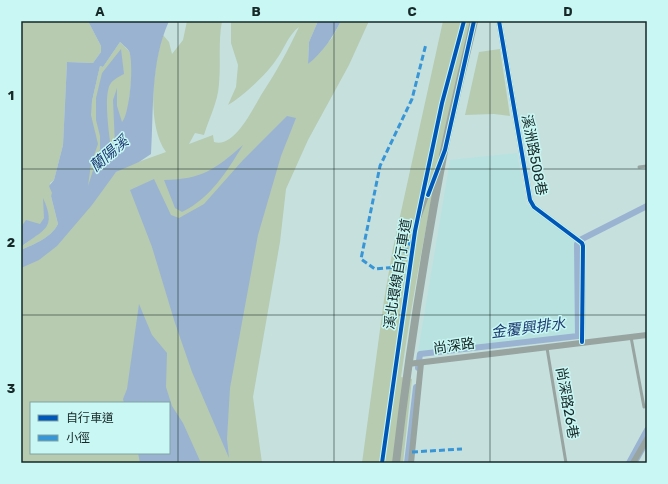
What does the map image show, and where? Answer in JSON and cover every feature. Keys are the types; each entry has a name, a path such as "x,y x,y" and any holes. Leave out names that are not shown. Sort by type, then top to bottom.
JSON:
{"street":[{"path":"396,463 408,364 444,150 474,21"},
{"name":"溪洲路508巷","path":"499,21 530,200 534,207 582,242 582,342"},
{"name":"尚深路","path":"408,364 546,346 647,335"},
{"path":"411,463 421,363"},
{"path":"633,463 647,439"}],"lane":[{"path":"415,231 444,150"},
{"path":"639,167 647,166"},
{"path":"631,337 644,407"},
{"name":"尚深路26巷","path":"546,346 566,463"}],"shaded area":[{"path":"517,153 526,204 576,242 576,334 418,352 450,160"}],"green space":[{"path":"21,21 88,21 101,46 101,52 93,63 67,62 63,145 54,180 50,183 53,193 51,196 58,224 47,237 21,250 21,247 41,232 21,237"},
{"path":"187,21 222,21 220,37 220,76 217,97 204,135 195,133 189,144 213,135 214,142 222,142 229,139 243,125 278,68 299,27 289,38 279,56 267,72 247,91 228,105 236,87 238,65 231,43 231,21 318,21 309,42 308,64 332,38 341,21 369,21 349,65 308,140 286,189 280,242 253,397 262,463 21,463 21,262 116,172 127,166 166,152 160,140 156,126 153,95 156,62 163,35 169,42 172,54 183,40"},
{"path":"443,21 471,21 432,198 415,287 401,377 412,379 403,463 362,463 384,300 393,248"},
{"path":"120,42 129,51 133,62 126,133 88,188 82,171 92,101 100,66 103,67"},
{"path":"500,49 510,116 494,114 465,115 479,52"}],"water":[{"name":"蘭陽溪","path":"88,21 169,21 163,37 156,70 151,154 139,162 116,172 92,205 57,246 39,260 21,268 21,250 47,237 58,224 51,196 52,193 49,186 54,180 63,145 67,62 93,63 101,52 101,46","holes":["120,42 129,51 131,65 127,109 122,122 117,106 117,88 113,100 115,146 111,148 107,114 107,95 111,83 124,74 121,49 102,73 96,98 96,120 100,136 100,149 88,186 91,164 98,144 91,115 92,101 100,66 103,67"]},
{"path":"318,21 341,21 327,44 308,64 309,42"},
{"path":"287,116 296,118 281,156 258,235 230,388 227,439 229,458 192,372 175,323 152,247 130,190 154,179 171,215 179,218 204,204 243,160"},
{"path":"243,145 210,192 182,212 175,208 164,180 189,178 207,172 224,161"},
{"path":"43,198 49,216 46,227 42,232 21,247 21,227 26,220 40,224 44,218"},
{"path":"139,304 152,335 167,353 166,387 172,406 183,423 201,463 140,463 138,454 170,454 170,402 124,402 123,399 127,389"}],"waterway":[{"name":"金覆興排水","path":"418,368 420,354 578,336 577,244 580,240 647,206"},
{"name":"金覆興排水","path":"407,463 416,387"},
{"path":"629,463 647,430"},
{"path":"637,463 646,447"}],"marked path":[{"path":"411,240 398,267 375,269 361,259 380,166 412,99 426,44"},
{"path":"412,452 462,449"}],"cycle path":[{"name":"溪北環線自行車道","path":"382,463 415,231 442,103 464,21"},
{"path":"428,195 445,150 474,21"},
{"path":"499,21 530,200 534,207 582,243 583,246 582,342"}]}
